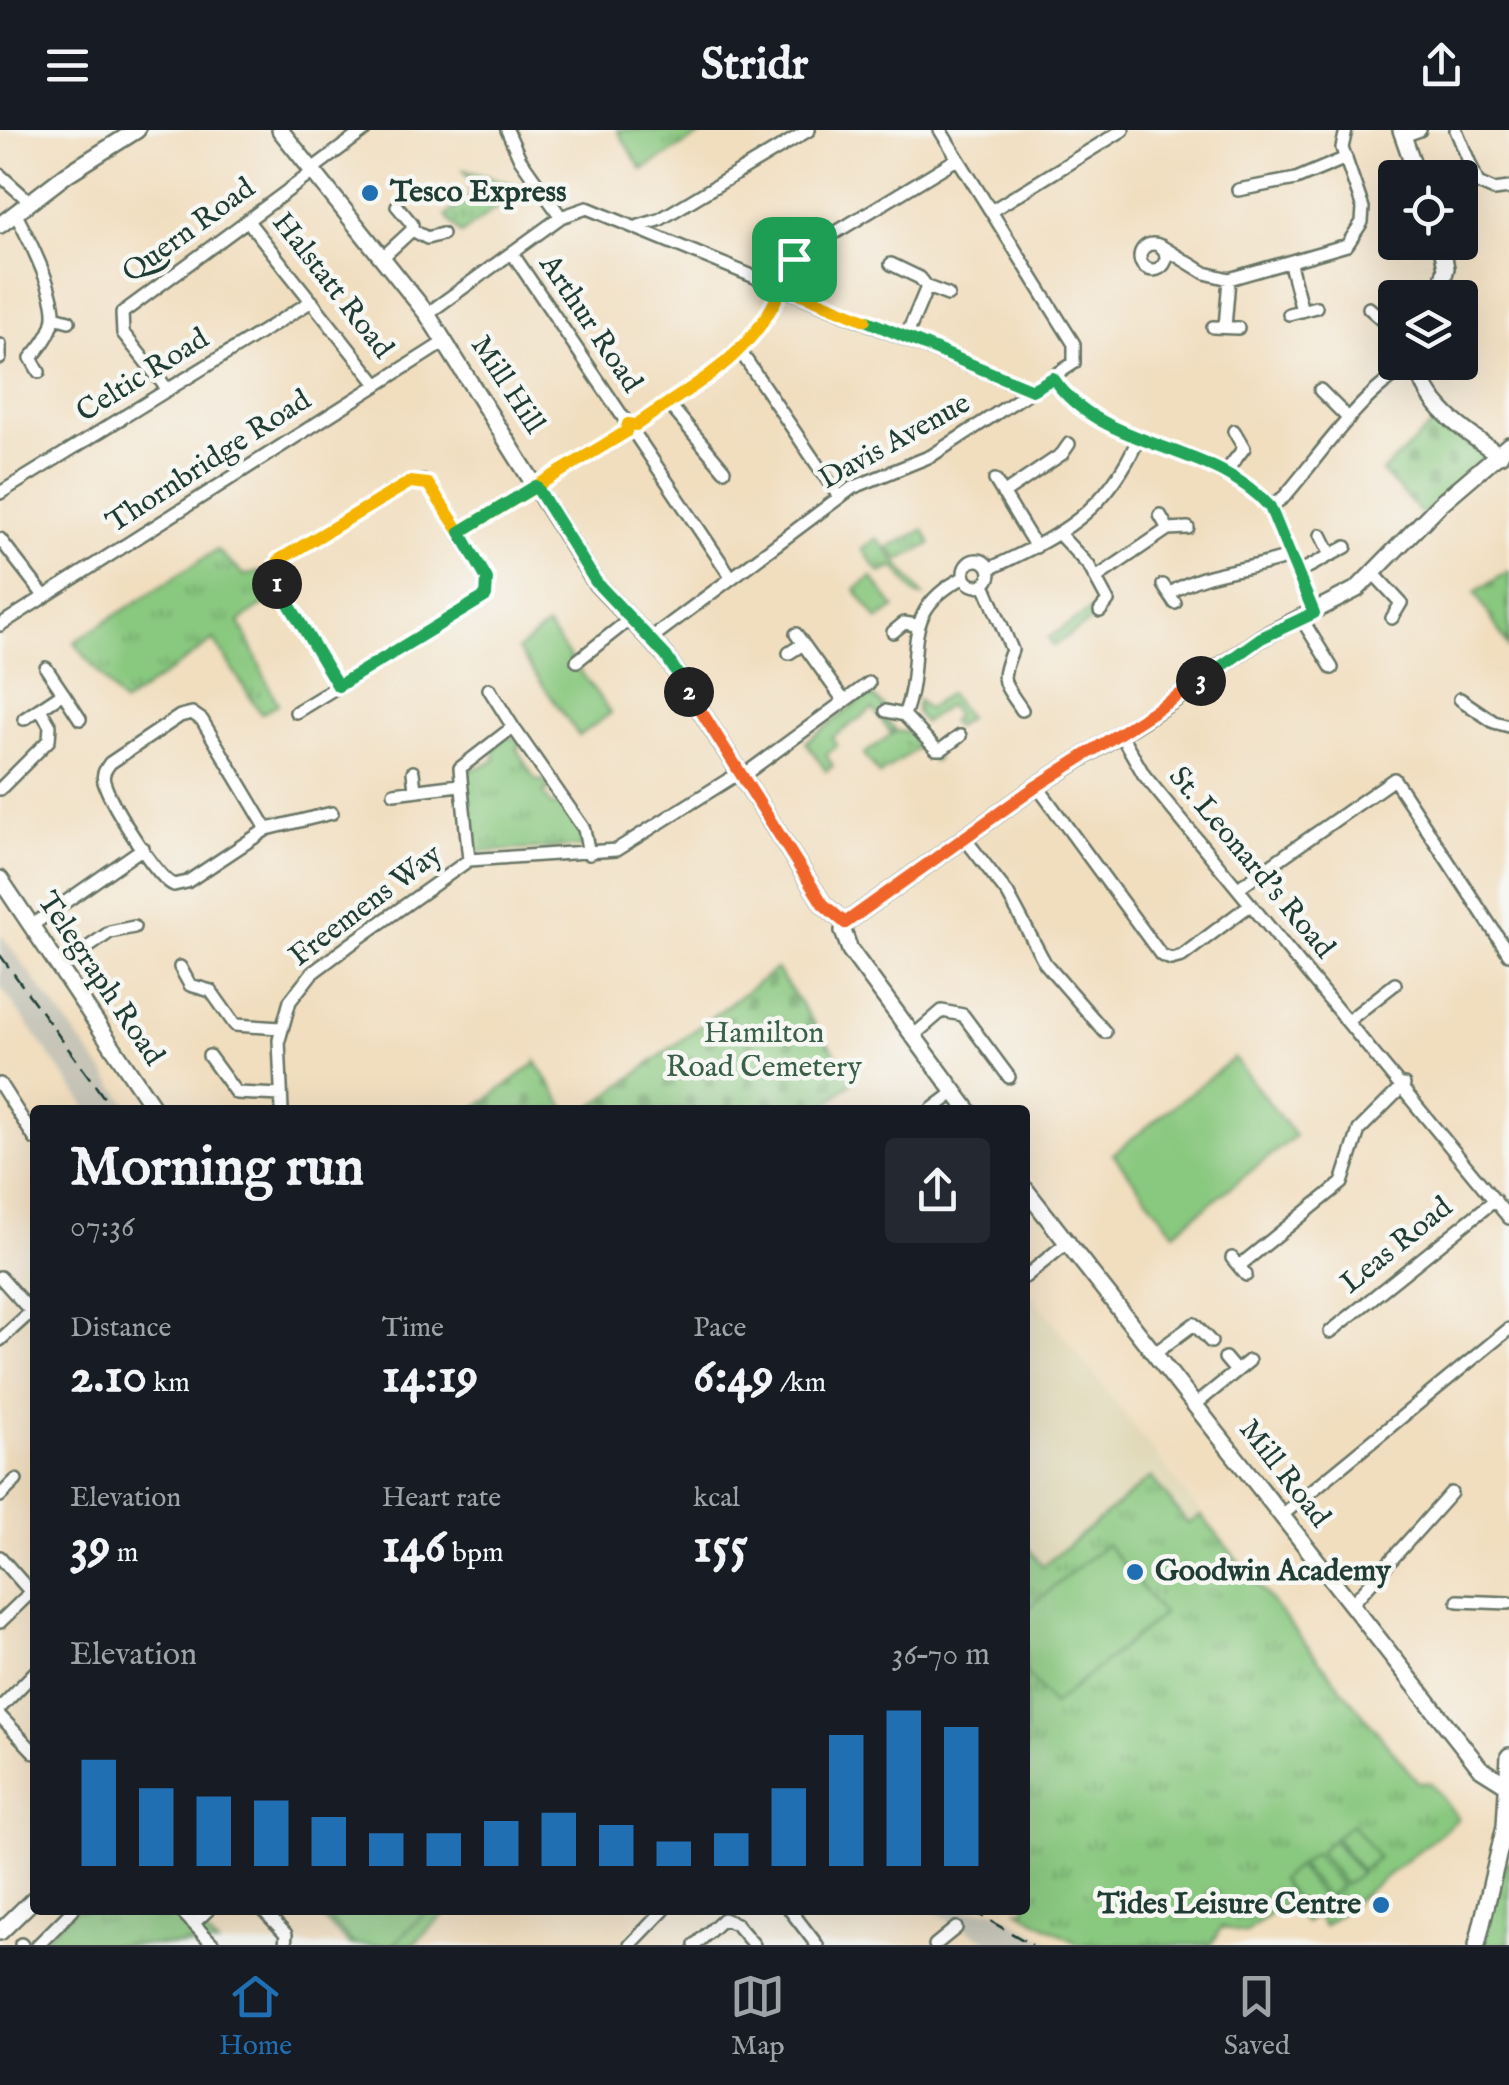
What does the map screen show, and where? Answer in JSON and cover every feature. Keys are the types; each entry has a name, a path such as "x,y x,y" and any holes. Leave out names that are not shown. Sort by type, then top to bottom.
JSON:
{"street":[{"path":"0,225 137,130"},
{"name":"Mill Hill","path":"280,130 427,314 596,582 679,675 823,904 845,923"},
{"name":"Quern Road","path":"168,390 123,333 122,313 365,130"},
{"path":"507,130 520,159 562,217"},
{"path":"639,226 674,211 809,130"},
{"path":"940,130 1074,344 1074,363 1053,378 1078,409 1224,474 1250,488 1270,507 1297,573 1308,615 1333,667"},
{"path":"1178,257 1154,270 1141,260 1144,248 1161,246 1205,273 1229,279 1335,251 1356,236 1363,208 1342,141 1346,130"},
{"path":"1412,160 1402,133 1420,130"},
{"path":"1456,130 1478,183 1494,190 1509,188"},
{"path":"990,211 1114,132"},
{"path":"1238,190 1296,179 1346,158"},
{"path":"762,278 958,159"},
{"path":"0,175 30,202"},
{"path":"384,256 412,230 412,224 397,206"},
{"path":"427,314 562,217 587,208 639,226 1032,390"},
{"path":"668,238 674,211"},
{"path":"15,214 32,248 54,316 32,358 39,372"},
{"name":"Halstatt Road","path":"247,220 377,384"},
{"path":"412,230 427,238 442,234"},
{"path":"1161,246 1164,262"},
{"name":"Arthur Road","path":"512,253 731,577"},
{"path":"460,532 631,429 740,351 762,330 785,287 794,259"},
{"path":"891,264 948,295"},
{"path":"1290,264 1302,310"},
{"path":"1225,327 1229,279"},
{"path":"906,338 928,287"},
{"name":"Celtic Road","path":"0,493 312,302"},
{"path":"1288,314 1316,307"},
{"path":"1369,308 1378,316"},
{"path":"54,316 69,321"},
{"name":"Thornbridge Road","path":"0,625 446,342"},
{"path":"0,344 0,358"},
{"path":"740,351 840,497"},
{"name":"Davis Avenue","path":"650,639 840,497 931,456 1053,378"},
{"path":"1007,380 1011,405"},
{"path":"1270,507 1302,476 1349,418 1396,380"},
{"path":"964,1105 850,950 843,932 845,923 1037,786 1121,735 1261,638 1375,575 1440,504 1504,450 1437,404 1422,380"},
{"path":"1320,390 1349,418"},
{"path":"668,402 724,470"},
{"path":"1224,474 1244,448 1234,431"},
{"path":"1022,710 1001,674 1012,650 984,584 990,569 1058,534 1106,496 1139,436"},
{"path":"1004,494 1062,454 1069,444"},
{"path":"296,712 486,596 487,579 460,532 432,488 416,480 279,560 274,571 277,584 338,686"},
{"path":"995,480 1036,547"},
{"path":"1160,515 1168,529"},
{"path":"1096,578 1168,529 1188,528"},
{"path":"1058,534 1096,578 1108,601 1100,611"},
{"path":"1321,535 1331,555"},
{"path":"0,539 45,596"},
{"path":"1297,573 1346,548"},
{"path":"1169,594 1216,571 1255,568 1291,556"},
{"path":"965,577 965,568 975,560 990,569"},
{"path":"1375,575 1404,601 1392,618"},
{"path":"965,577 975,585 984,584"},
{"path":"904,715 911,696 916,625 940,593 965,577"},
{"path":"577,661 630,619"},
{"path":"892,632 904,623 916,625"},
{"path":"789,653 799,639 844,701"},
{"path":"46,668 80,719"},
{"name":"Freemens Way","path":"282,1105 280,1028 290,1001 312,973 469,860 616,850 806,732 869,683"},
{"path":"489,689 584,828 589,854"},
{"path":"24,719 63,693"},
{"path":"1460,699 1494,722 1509,726"},
{"path":"0,789 49,740 50,726 40,709"},
{"path":"886,711 904,715 936,749 960,736"},
{"path":"267,829 202,720 185,714 110,762 104,773 105,785 163,879 181,885 267,829 332,813"},
{"path":"394,793 460,785 463,762 514,727"},
{"name":"St. Leonard's Road","path":"1121,735 1144,775 1404,1085 1509,1218"},
{"path":"414,772 415,790"},
{"path":"1238,888 1394,779 1509,954"},
{"name":"Freemens Way","path":"460,785 469,860"},
{"path":"1037,786 1161,956 1182,956 1251,904"},
{"path":"966,840 1008,894 1045,963 1105,1032"},
{"path":"31,926 142,848"},
{"name":"Telegraph Road","path":"0,879 152,1105"},
{"path":"60,967 110,932 134,927"},
{"path":"179,966 190,985 212,992 235,1025 280,1028"},
{"path":"1350,1020 1395,984"},
{"path":"912,1036 942,1012 963,1015 1009,1077"},
{"path":"209,1056 236,1093 281,1095"},
{"path":"0,1084 30,1131"},
{"path":"1239,1266 1342,1183 1359,1130 1404,1085"},
{"path":"937,1105 955,1092"},
{"name":"Mill Road","path":"1030,1194 1480,1768 1507,1785"},
{"name":"Leas Road","path":"1330,1332 1495,1200"},
{"path":"1030,1273 1069,1241"},
{"path":"0,1276 30,1308"},
{"path":"0,1340 30,1315"},
{"path":"1155,1353 1194,1324 1211,1342"},
{"path":"1280,1516 1509,1329"},
{"path":"1225,1358 1236,1371"},
{"path":"1196,1404 1249,1361"},
{"path":"0,1496 16,1480"},
{"path":"1352,1604 1430,1527 1451,1493"},
{"path":"0,1557 30,1591"},
{"path":"0,1622 30,1597"},
{"path":"1458,1601 1509,1603"},
{"path":"0,1708 30,1677"},
{"path":"0,1716 30,1748"},
{"path":"1477,1945 1507,1828 1509,1756"},
{"path":"0,1932 30,1903"},
{"path":"38,1945 68,1915"},
{"path":"185,1915 213,1945"},
{"path":"194,1923 203,1915"},
{"path":"268,1915 286,1934 285,1945"},
{"path":"630,1945 659,1915"},
{"path":"794,1915 817,1945"},
{"path":"695,1945 723,1919 736,1924 754,1945"},
{"path":"935,1945 956,1928"}],"shaded area":[{"path":"0,933 128,1105 85,1105 0,986"},
{"name":"Goodwin Academy","path":"1033,1296 1290,1629 1080,1945 1027,1915 1030,1915"},
{"path":"941,1915 1003,1915 1054,1945 995,1945"}],"green space":[{"path":"617,130 709,130 642,170"},
{"path":"464,170 518,185 521,190 461,234 446,216 473,194 469,188 474,183"},
{"path":"1443,423 1488,458 1423,515 1382,472 1432,425"},
{"path":"924,530 931,544 899,560 888,547"},
{"path":"877,538 924,596 916,595 895,567 880,573 862,549"},
{"path":"217,550 244,575 260,571 275,596 239,622 278,704 261,714 214,640 123,704 74,642"},
{"path":"1509,571 1509,648 1475,592"},
{"path":"872,577 895,608 878,620 855,589"},
{"path":"1095,607 1100,615 1053,646 1048,638"},
{"path":"547,626 611,713 579,736 518,650"},
{"path":"870,693 884,707 881,715 895,729 890,732 873,709 832,738 837,746 826,755 833,766 826,771 806,742"},
{"path":"949,693 968,718 955,727 950,721 956,716 948,705 924,723 916,712 918,700 927,709"},
{"path":"896,731 918,733 937,759 933,762 921,745 880,775 864,754"},
{"path":"505,737 515,738 522,745 516,748 536,781 543,780 550,790 543,792 551,805 565,805 583,831 581,847 472,852 464,767 469,761 471,770 495,761 494,748"},
{"name":"Hamilton Road Cemetery","path":"776,969 854,1080 826,1105 595,1105"},
{"path":"1234,1058 1295,1136 1174,1232 1113,1154"},
{"path":"536,1063 564,1105 480,1105"},
{"path":"1151,1477 1188,1524 1201,1515 1418,1782 1431,1783 1458,1819 1324,1926 1316,1915 1305,1923 1287,1901 1245,1933 1222,1927 1211,1945 1080,1945 1027,1915 1030,1915 1030,1551 1043,1566"},
{"path":"1106,1544 1163,1614 1053,1705 1030,1677 1030,1607"},
{"path":"1352,1824 1378,1857 1361,1871 1335,1837"},
{"path":"1333,1840 1360,1873 1345,1885 1319,1851"},
{"path":"1314,1853 1341,1886 1327,1897 1300,1864"},
{"path":"1509,1860 1509,1945 1477,1945 1495,1869"},
{"path":"1297,1866 1324,1900 1306,1913 1280,1880"},
{"path":"68,1915 185,1915 218,1945 38,1945"},
{"path":"319,1915 444,1915 413,1945 350,1945"},
{"path":"325,1915 423,1915 393,1945 355,1945"}],"railway":[{"path":"0,955 109,1105"},
{"path":"980,1915 1032,1945"}],"place":[{"name":"Tesco Express","path":"370,193"},
{"name":"Goodwin Academy","path":"1135,1572"},
{"name":"Tides Leisure Centre","path":"1381,1905"}],"route":[{"path":"794,259 762,278 782,286 857,317 1032,390 1053,378 1078,409 1250,488 1270,507 1314,613 1261,638 1121,735 1037,786 845,923 823,904 666,656 596,582 536,486 460,532 487,579 486,596 338,686 274,578 276,565 284,556 410,482 423,481 432,488 460,532 626,432 628,424 636,425 752,341 762,330 782,286 788,288 794,259"}]}
